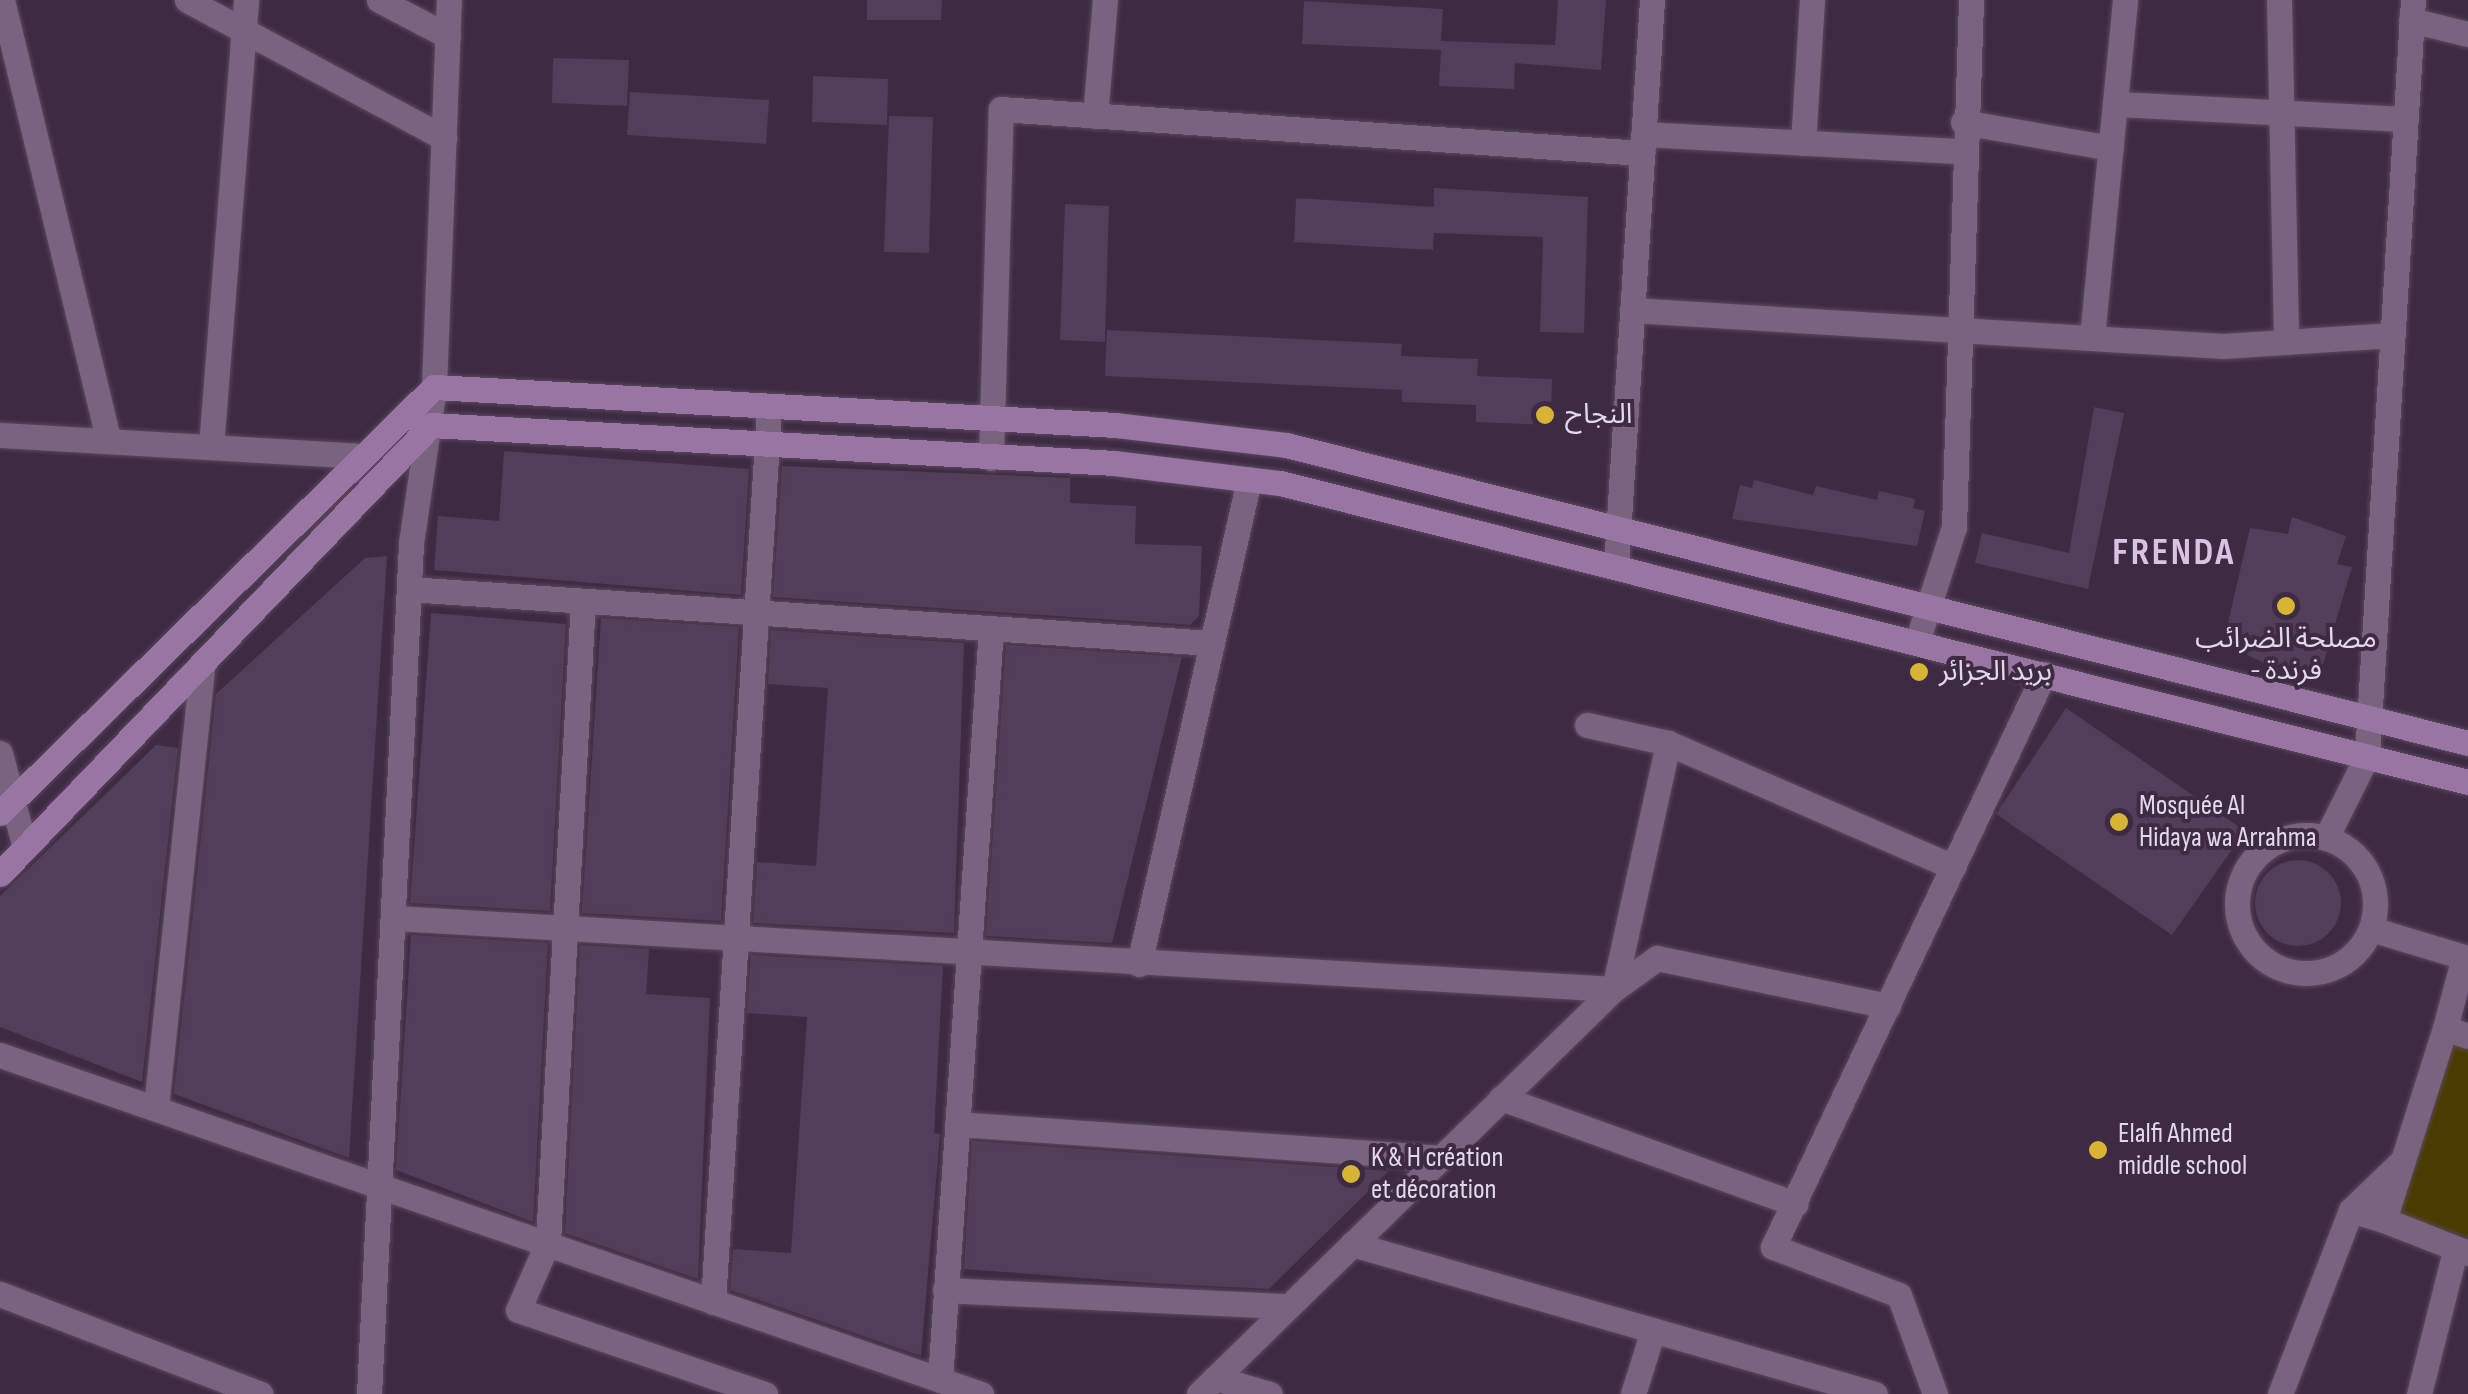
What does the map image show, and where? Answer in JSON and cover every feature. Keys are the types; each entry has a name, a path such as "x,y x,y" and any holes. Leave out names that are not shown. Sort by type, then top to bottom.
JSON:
{"street":[{"path":"2,0 109,441"},
{"path":"187,0 444,138"},
{"path":"211,447 246,0"},
{"path":"380,0 448,36"},
{"path":"369,1394 384,1182 409,590 434,387 449,0"},
{"path":"1095,116 1105,0"},
{"path":"1616,566 1652,0"},
{"path":"1803,143 1812,0"},
{"path":"1917,642 1954,527 1955,329 1971,0"},
{"path":"2092,338 2125,0"},
{"path":"2279,0 2276,112 2286,342"},
{"path":"2326,838 2367,756 2412,10 2468,34"},
{"path":"2116,104 2406,120"},
{"path":"991,458 988,420 1001,109 1642,143 1803,143 1962,151"},
{"path":"1963,122 2111,148"},
{"path":"1632,310 2092,338 2286,342 2393,335"},
{"path":"7,807 434,387 988,420 1286,445 2468,742"},
{"path":"712,1302 753,612 769,409"},
{"path":"431,425 768,448 991,458 1250,479 1616,566 2468,782"},
{"path":"0,874 202,671 431,425"},
{"path":"0,435 363,456"},
{"path":"1139,964 1250,479"},
{"path":"409,590 1212,643"},
{"path":"583,601 548,1242 518,1310 764,1394"},
{"path":"940,1380 992,628"},
{"path":"156,1106 202,671"},
{"path":"1935,1394 1899,1294 1774,1247 2044,674"},
{"path":"1586,725 1668,744 1953,867"},
{"path":"1614,989 1668,744"},
{"path":"0,753 7,807 25,848"},
{"path":"2326,838 2346,848 2372,884 2371,930 2359,950 2320,972 2274,966 2243,934 2238,890 2254,860 2281,839 2326,838"},
{"path":"395,918 734,944 1614,989"},
{"path":"2371,930 2466,958 2457,1032 2403,1160 2384,1220"},
{"path":"1207,1386 1281,1306 1352,1244 1614,989 1656,958 1888,1006"},
{"path":"0,1055 384,1182 712,1302 981,1394"},
{"path":"1502,1098 1795,1204"},
{"path":"957,1124 1438,1158"},
{"path":"2280,1394 2350,1210 2403,1160"},
{"path":"2350,1210 2462,1252 2419,1394"},
{"path":"1352,1244 1875,1394"},
{"path":"945,1290 1281,1306"},
{"path":"0,1294 260,1394"},
{"path":"1633,1394 1653,1330"},
{"path":"1207,1386 1270,1394"}],"shaded area":[{"path":"2447,1043 2468,1049 2468,1237 2393,1213"}],"building":[{"path":"867,0 942,0 941,20 867,20"},
{"path":"1558,0 1606,0 1601,70 1515,63 1514,89 1439,86 1441,50 1302,44 1304,1 1443,9 1441,41 1555,45"},
{"path":"553,58 629,60 627,106 552,103"},
{"path":"813,76 888,79 887,125 812,122"},
{"path":"630,92 769,100 766,144 627,135"},
{"path":"889,116 933,117 929,253 884,252"},
{"path":"1434,188 1588,197 1584,333 1540,332 1543,237 1434,233 1433,250 1294,242 1296,198 1434,207"},
{"path":"1065,204 1109,206 1105,342 1060,340"},
{"path":"1107,330 1402,344 1401,356 1478,359 1477,376 1552,379 1551,425 1476,422 1476,405 1402,402 1402,390 1105,376"},
{"path":"2094,407 2124,413 2088,589 1975,563 1982,533 2069,553"},
{"path":"504,451 749,469 741,595 434,570 438,516 499,521"},
{"path":"782,466 1070,478 1070,503 1136,506 1135,544 1202,546 1199,616 1190,625 773,597"},
{"path":"1754,480 1813,495 1816,486 1877,500 1879,491 1915,499 1913,508 1925,511 1917,546 1732,519 1740,485 1752,488"},
{"name":"مصلحة الضرائب - فرندة","path":"2292,517 2346,536 2337,564 2352,567 2321,671 2278,669 2223,644 2250,528 2288,534"},
{"path":"387,556 349,1158 174,1094 216,694 365,558"},
{"path":"431,613 566,624 550,911 410,903"},
{"path":"601,618 739,627 721,921 582,913"},
{"path":"771,630 964,643 954,933 753,923 757,862 816,866 828,688 768,684"},
{"path":"1006,645 1182,657 1112,943 986,936"},
{"name":"Mosquée Al Hidaya wa Arrahma","path":"2066,708 2245,831 2172,935 1996,814"},
{"path":"156,745 178,748 142,1082 0,1027 0,896"},
{"path":"2298,860 2315,863 2329,872 2338,886 2338,920 2329,934 2315,943 2298,946 2281,943 2267,934 2258,920 2255,903 2258,886 2267,872 2281,863"},
{"path":"411,935 548,943 533,1222 396,1170"},
{"path":"580,945 649,949 646,994 710,998 698,1279 565,1233"},
{"path":"751,955 943,966 934,1133 940,1134 921,1356 730,1290 733,1249 791,1253 807,1017 747,1013"},
{"path":"972,1141 1389,1171 1269,1289 1148,1283 964,1269"}],"place":[{"name":"النجاح","path":"1545,415"},
{"name":"مصلحة الضرائب - فرندة","path":"2286,606"},
{"name":"بريد الجزائر","path":"1919,672"},
{"name":"Mosquée Al Hidaya wa Arrahma","path":"2119,822"},
{"name":"Elalfi Ahmed middle school","path":"2098,1150"},
{"name":"K & H création et décoration","path":"1351,1174"}],"district":[{"name":"FRENDA","path":"2174,553"}]}
